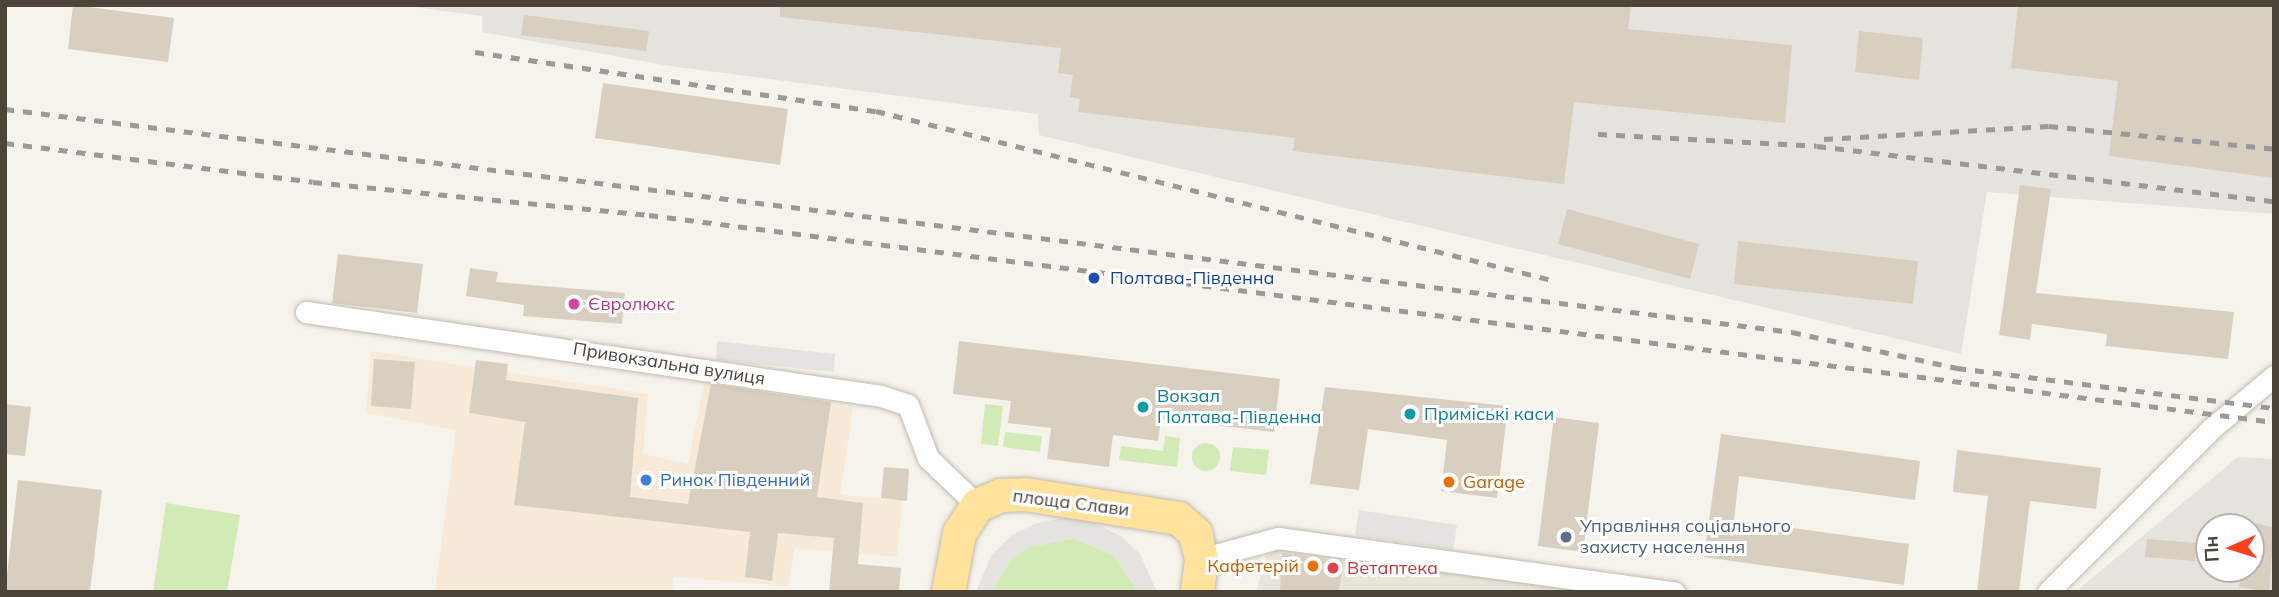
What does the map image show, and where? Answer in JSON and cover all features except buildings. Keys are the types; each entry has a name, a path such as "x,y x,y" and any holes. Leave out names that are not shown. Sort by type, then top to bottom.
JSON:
{"main road":[{"name":"площа Слави","path":"977,505 1000,495 1025,494 1178,518 1195,533 1201,559 1197,592"},
{"path":"948,592 959,533 977,505"}],"street":[{"name":"Привокзальна вулиця","path":"306,312 881,396 908,405 928,458 977,505"},
{"path":"2048,592 2212,428 2274,376"},
{"path":"1201,559 1278,538 1674,592"}],"shaded area":[{"path":"399,5 2274,5 2274,214 1987,192 1961,354 1039,135 1038,114 670,66 482,32 482,16"},
{"path":"717,341 835,354 834,372 716,360"},
{"name":"Ринок Південний","path":"371,351 648,394 643,454 688,464 705,380 853,408 840,495 902,500 897,557 795,548 788,586 674,577 672,592 435,592 456,430 366,413"},
{"path":"2238,457 2274,459 2274,592 2075,592"},
{"path":"1359,510 1457,525 1453,550 1355,535"},
{"path":"1065,518 1095,523 1122,537 1140,554 1157,592 1139,592 1113,555 1073,538 1028,548 1010,561 992,592 976,592 991,556 1012,535 1037,523"},
{"path":"1281,548 1595,592 1256,592 1266,555"}],"green space":[{"path":"985,404 1003,406 998,446 981,444"},
{"path":"1005,432 1042,436 1040,452 1003,447"},
{"path":"1165,436 1180,438 1177,467 1119,460 1121,446 1163,451"},
{"path":"1206,443 1216,447 1220,457 1216,467 1206,471 1196,467 1192,457 1196,447"},
{"path":"1233,447 1269,450 1266,475 1230,471"},
{"path":"166,503 240,515 227,592 153,592"},
{"path":"1073,538 1113,555 1139,592 992,592 1010,561 1027,548"}],"railway":[{"path":"475,52 876,111 1556,281"},
{"path":"5,109 1792,332 1957,368 2274,408"},
{"path":"1824,139 2049,126 2274,149"},
{"path":"1598,134 1817,146 2274,201"},
{"path":"5,143 313,182 649,215 2274,422"}],"place":[{"name":"Полтава-Південна","path":"1094,278"},
{"name":"Євролюкс","path":"574,304"},
{"name":"Вокзал Полтава-Південна","path":"1143,407"},
{"name":"Приміські каси","path":"1410,414"},
{"name":"Ринок Південний","path":"646,480"},
{"name":"Garage","path":"1449,482"},
{"name":"Управління соціального захисту населення","path":"1566,537"},
{"name":"Кафетерій","path":"1313,566"},
{"name":"Ветаптека","path":"1333,568"}]}
